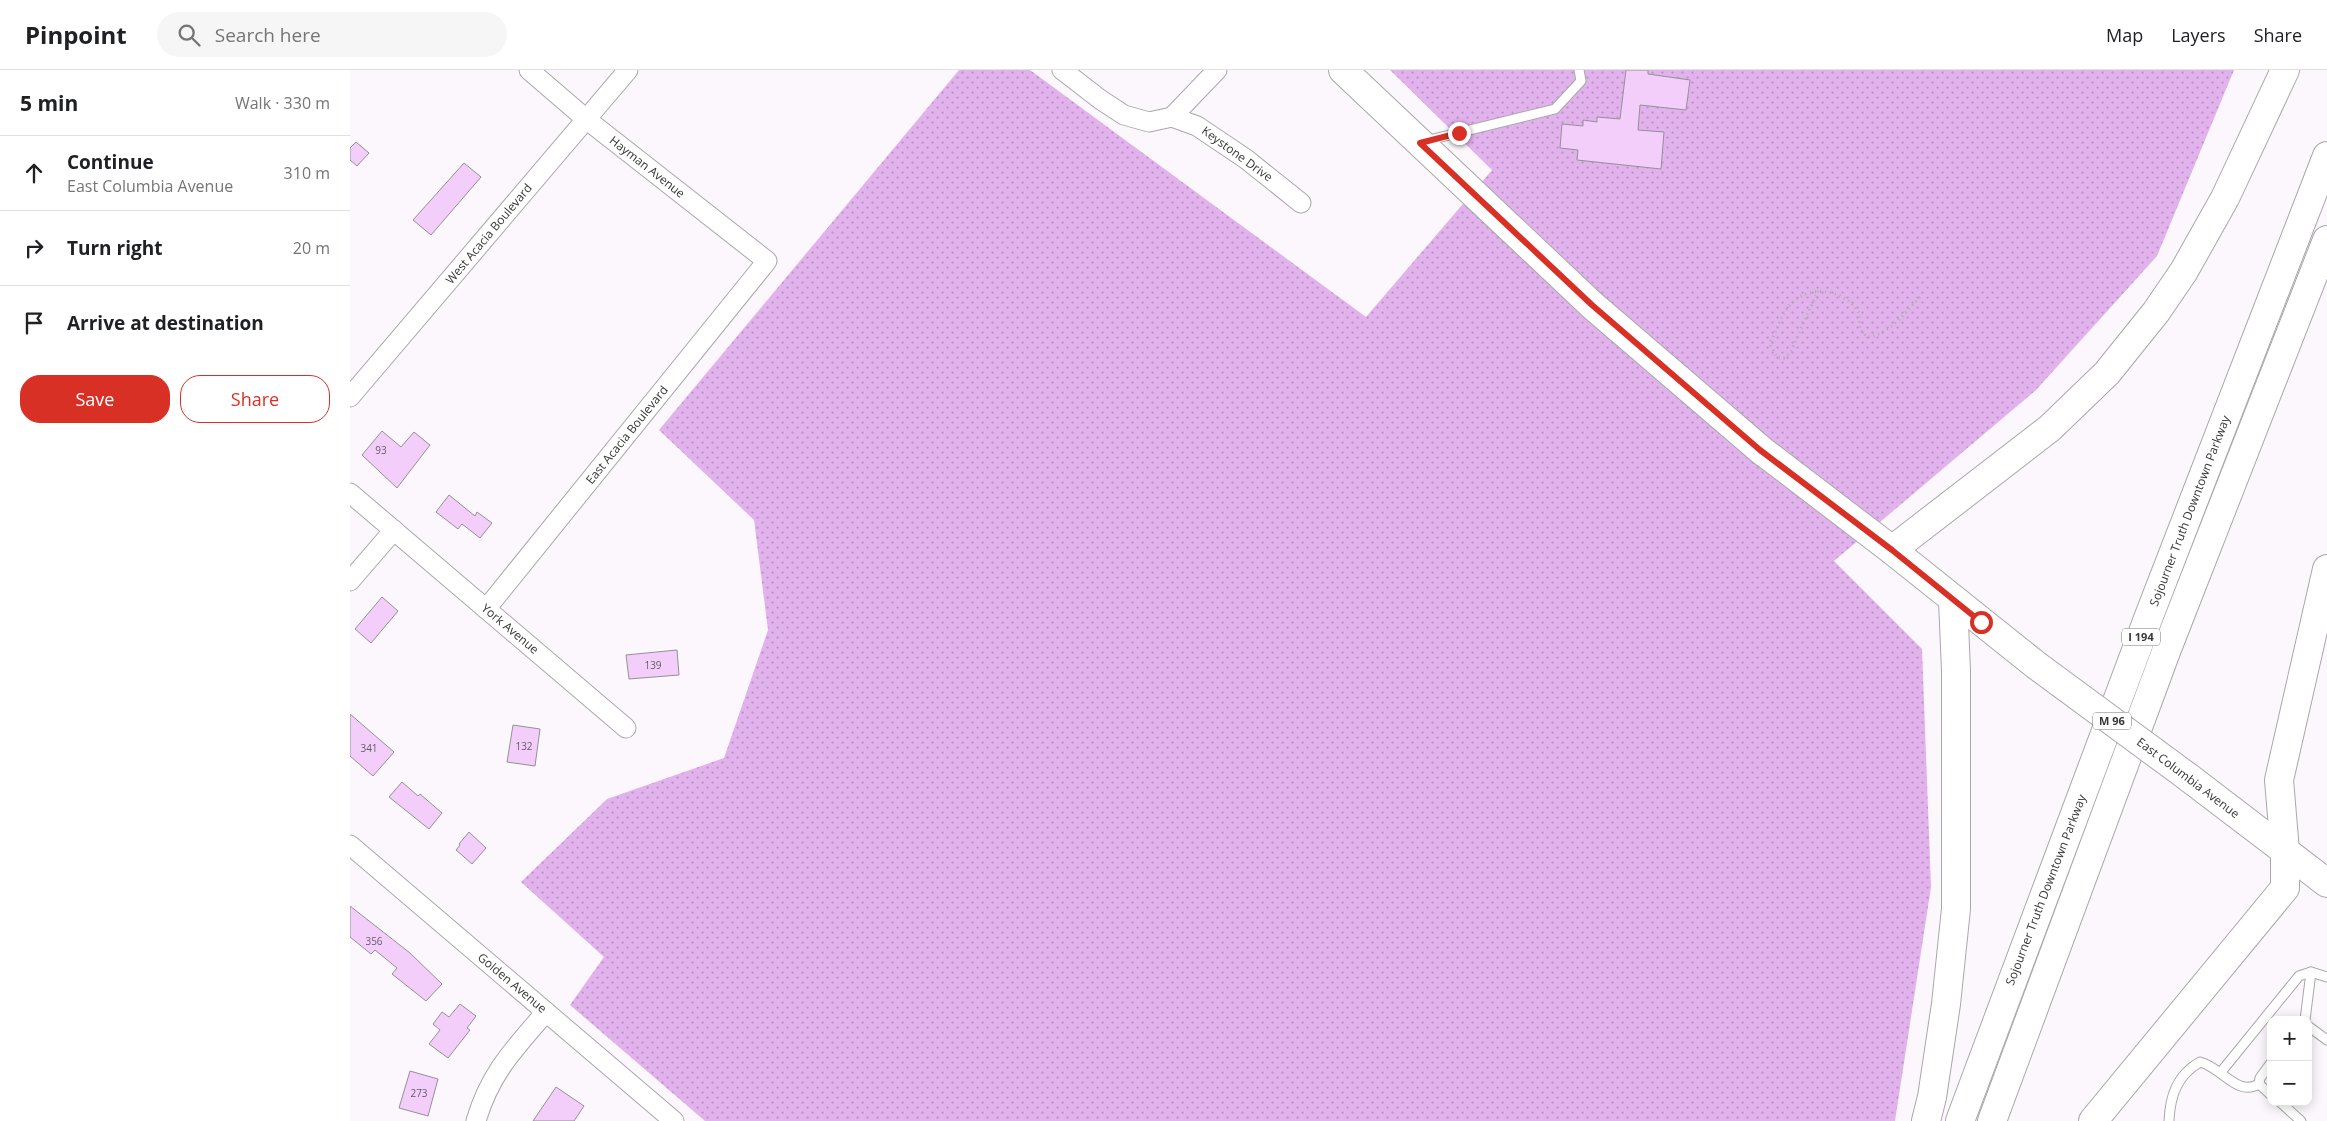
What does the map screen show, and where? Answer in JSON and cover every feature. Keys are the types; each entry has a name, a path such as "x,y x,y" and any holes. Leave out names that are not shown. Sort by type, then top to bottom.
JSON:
{"main road":[{"name":"East Columbia Avenue","path":"1343,70 1607,318 1760,450 1892,550 2036,665 2327,883"},
{"path":"1892,550 2050,428 2113,365 2156,312 2184,271 2224,198 2284,70"},
{"name":"Sojourner Truth Downtown Parkway","path":"1960,1121 2149,616 2327,156"},
{"name":"I 194","path":"1992,1121 2167,650 2327,240"},
{"path":"2093,1121 2285,888 2285,851 2279,780 2327,569"},
{"path":"1926,1121 1946,1004 1956,909 1956,671 1953,600"}],"street":[{"name":"Hayman Avenue","path":"528,70 586,119 767,261"},
{"name":"West Acacia Boulevard","path":"350,397 628,70"},
{"name":"Keystone Drive","path":"1062,70 1124,115 1150,122 1172,118 1197,126 1246,159 1301,203"},
{"path":"1172,118 1217,70"},
{"name":"East Acacia Boulevard","path":"486,609 767,261"},
{"path":"350,493 394,530 350,581"},
{"name":"York Avenue","path":"394,530 626,728"},
{"name":"Golden Avenue","path":"350,845 674,1121"},
{"path":"476,1121 492,1078 546,1012"}],"lane":[{"path":"1420,143 1555,109 1581,81 1580,70"},
{"path":"2221,1072 2299,976 2310,972 2327,977"},
{"path":"2305,1016 2310,972"},
{"path":"2312,1029 2327,1040"},
{"path":"2169,1121 2172,1092 2190,1068 2200,1062 2211,1065 2240,1087 2247,1089 2259,1084"},
{"path":"2259,1084 2260,1078 2267,1068"},
{"path":"2259,1084 2267,1091"},
{"path":"2284,1106 2301,1121"}],"path":[{"path":"1818,291 1791,351 1784,358 1777,357 1771,346 1771,341 1789,305 1802,295 1818,291 1833,293 1851,303 1859,313 1860,330 1867,337 1873,337 1893,325 1921,296"}],"shaded area":[{"path":"959,70 1030,70 1366,317 1492,170 1390,70 2234,70 2157,256 2036,390 1834,561 1922,649 1931,887 1895,1121 705,1121 570,1005 604,957 521,882 607,799 724,758 768,630 754,520 659,430"}],"building":[{"path":"1626,70 1648,70 1648,74 1690,80 1686,110 1640,105 1638,130 1664,132 1661,169 1577,160 1578,150 1560,148 1562,124 1583,126 1583,120 1597,122 1597,117 1620,119"},
{"path":"356,142 369,153 357,166 350,160 350,148"},
{"path":"464,163 481,177 431,235 413,220"},
{"path":"382,431 401,447 414,432 430,445 397,488 362,455"},
{"path":"449,495 475,516 477,512 492,523 480,538 462,524 458,529 436,512"},
{"path":"382,597 398,611 371,643 355,629"},
{"path":"677,650 679,675 629,679 626,655"},
{"path":"350,714 394,752 373,776 350,756"},
{"path":"513,725 540,729 535,766 507,762"},
{"path":"402,782 418,796 420,794 442,813 429,829 389,797"},
{"path":"469,832 486,848 472,864 456,850"},
{"path":"350,906 410,953 442,984 426,1001 392,974 397,968 375,950 371,954 350,937"},
{"path":"460,1004 476,1016 467,1028 470,1030 448,1058 429,1044 440,1030 433,1024 442,1012 449,1017"},
{"path":"410,1071 438,1079 428,1116 399,1108"},
{"path":"556,1087 584,1106 574,1121 533,1121"}],"route":[{"path":"1459,133 1420,143 1592,305 1760,450 1892,550 1981,622"}]}
